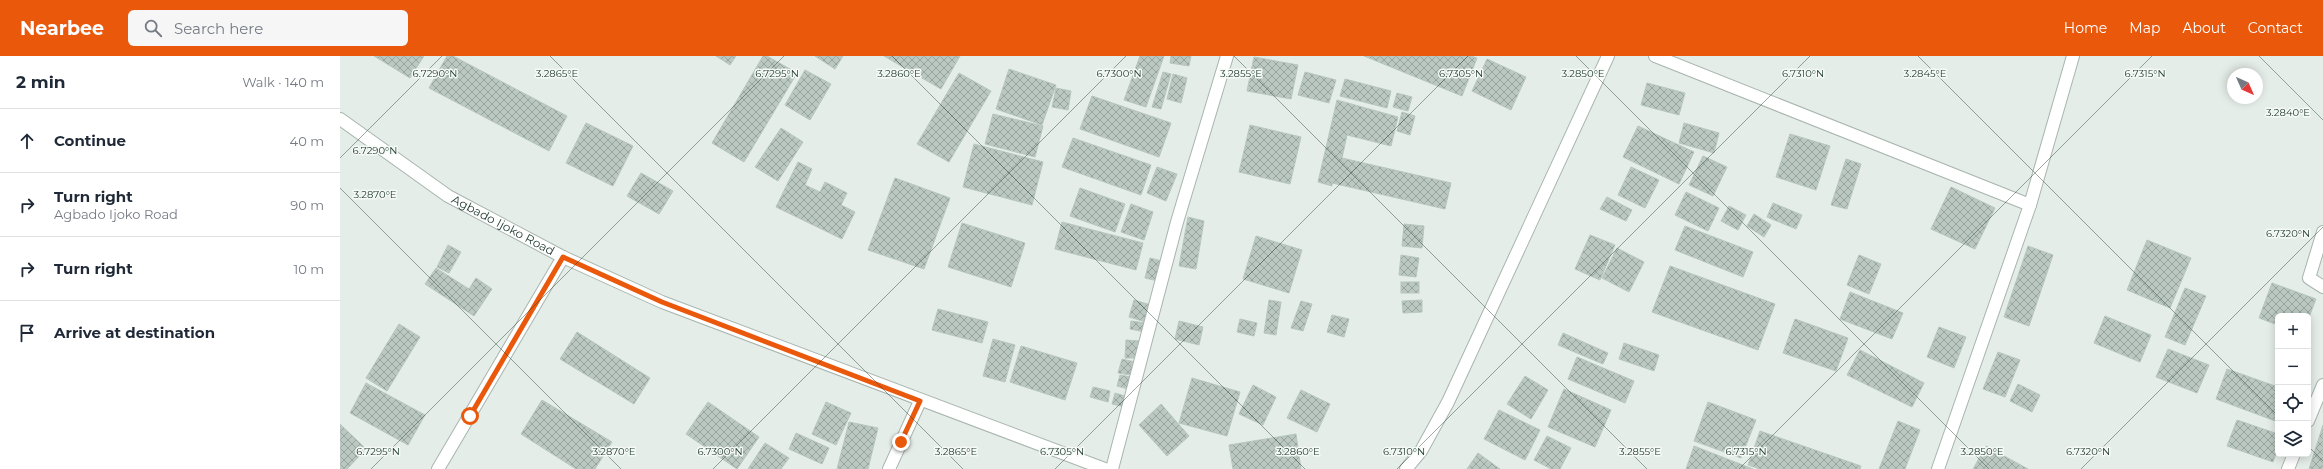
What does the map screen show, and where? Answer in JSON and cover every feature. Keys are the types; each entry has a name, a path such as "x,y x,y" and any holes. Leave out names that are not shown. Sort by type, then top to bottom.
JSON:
{"street":[{"path":"1112,469 1177,222 1227,56"},
{"path":"1406,469 1421,451 1448,402 1608,56"},
{"path":"1655,56 2030,205"},
{"path":"1938,469 2030,205 2073,56"},
{"name":"Agbado Ijoko Road","path":"340,119 448,196 563,257 662,302 920,401 1105,469"},
{"path":"2323,232 2308,278 2323,287"},
{"path":"438,469 563,257"},
{"path":"2311,414 2323,385"},
{"path":"889,469 920,401"},
{"path":"2288,469 2293,457"}],"building":[{"path":"374,56 424,56 410,78"},
{"path":"447,56 453,56 567,116 549,151 429,88"},
{"path":"716,56 736,56 730,65"},
{"path":"763,56 767,56 797,73 744,162 712,143"},
{"path":"815,56 843,56 835,69"},
{"path":"884,56 960,56 941,89"},
{"path":"1140,56 1164,56 1146,107 1124,100"},
{"path":"1171,56 1191,56 1189,66 1170,63"},
{"path":"1364,56 1471,56 1477,58 1462,96"},
{"path":"1254,57 1298,65 1291,99 1247,91"},
{"path":"1487,59 1526,77 1511,110 1472,91"},
{"path":"1009,69 1056,85 1042,125 996,109"},
{"path":"805,70 831,84 810,120 785,105"},
{"path":"1163,72 1171,74 1161,109 1152,107"},
{"path":"1305,72 1336,80 1329,103 1298,95"},
{"path":"959,73 991,91 949,162 917,144"},
{"path":"1173,74 1187,78 1181,103 1167,99"},
{"path":"1345,79 1391,91 1387,108 1340,96"},
{"path":"1647,83 1685,93 1679,115 1641,105"},
{"path":"1056,88 1071,91 1068,110 1052,107"},
{"path":"1397,93 1412,97 1408,111 1393,107"},
{"path":"1092,96 1171,123 1159,157 1080,129"},
{"path":"1337,100 1398,117 1391,146 1347,135 1342,158 1451,183 1445,209 1332,183 1332,186 1318,182"},
{"path":"1402,112 1415,116 1410,135 1397,131"},
{"path":"993,114 1043,126 1035,157 985,144"},
{"path":"586,123 633,146 613,186 566,163"},
{"path":"1684,123 1719,133 1714,153 1679,143"},
{"path":"1250,125 1301,137 1290,184 1239,172"},
{"path":"1638,126 1694,152 1679,184 1623,157"},
{"path":"781,128 803,142 778,181 755,167"},
{"path":"1790,134 1830,146 1816,190 1776,177"},
{"path":"1073,138 1151,165 1141,195 1062,167"},
{"path":"974,144 1043,162 1032,205 963,187"},
{"path":"1703,156 1727,167 1713,196 1689,185"},
{"path":"1846,159 1861,164 1847,209 1831,205"},
{"path":"798,162 812,169 805,185 820,192 825,182 847,193 841,205 855,212 842,239 776,207"},
{"path":"1157,167 1177,174 1166,201 1147,193"},
{"path":"1631,167 1659,180 1645,208 1618,195"},
{"path":"641,173 673,191 659,214 627,196"},
{"path":"895,178 950,198 924,269 868,250"},
{"path":"1951,187 1995,208 1975,249 1931,229"},
{"path":"1080,188 1125,204 1115,232 1070,216"},
{"path":"1686,192 1719,208 1708,231 1675,215"},
{"path":"1607,197 1632,210 1626,221 1600,209"},
{"path":"1773,203 1802,215 1796,229 1767,217"},
{"path":"1131,204 1153,212 1144,240 1121,232"},
{"path":"1729,206 1746,215 1738,230 1721,221"},
{"path":"1754,214 1771,225 1764,237 1747,226"},
{"path":"1188,217 1204,221 1196,269 1179,266"},
{"path":"1062,222 1143,243 1136,270 1055,249"},
{"path":"962,223 1025,243 1011,287 948,267"},
{"path":"1404,224 1424,226 1422,248 1402,246"},
{"path":"1685,226 1753,252 1743,277 1675,250"},
{"path":"1590,235 1615,245 1600,280 1575,269"},
{"path":"1256,236 1302,250 1289,293 1243,279"},
{"path":"2147,240 2191,258 2170,308 2127,290"},
{"path":"448,245 461,252 449,273 437,267"},
{"path":"2028,246 2053,255 2029,326 2004,317"},
{"path":"1617,248 1644,262 1629,292 1602,278"},
{"path":"1401,255 1419,258 1416,277 1399,275"},
{"path":"1859,255 1881,264 1869,294 1847,285"},
{"path":"1150,258 1162,261 1158,281 1145,278"},
{"path":"1670,266 1775,304 1758,350 1652,312"},
{"path":"436,268 469,289 476,278 492,289 474,316 425,284"},
{"path":"1401,282 1419,282 1419,293 1401,293"},
{"path":"2272,283 2316,299 2311,313 2275,313 2275,324 2259,318"},
{"path":"2185,288 2206,296 2185,345 2165,337"},
{"path":"1850,292 1903,313 1892,339 1840,319"},
{"path":"1134,300 1151,305 1146,322 1129,317"},
{"path":"1269,300 1281,302 1276,335 1264,333"},
{"path":"1422,300 1422,312 1403,313 1402,301"},
{"path":"1301,301 1312,304 1303,331 1291,328"},
{"path":"938,309 988,322 982,343 932,330"},
{"path":"1332,315 1349,319 1344,337 1327,332"},
{"path":"2105,316 2151,335 2140,362 2094,343"},
{"path":"1240,319 1257,323 1254,336 1237,332"},
{"path":"1795,319 1848,338 1836,371 1783,353"},
{"path":"1131,321 1146,323 1145,332 1130,329"},
{"path":"1179,321 1203,327 1199,345 1175,339"},
{"path":"399,324 420,337 387,391 366,378"},
{"path":"1939,327 1966,337 1954,368 1927,357"},
{"path":"577,332 650,378 634,404 560,359"},
{"path":"1563,333 1608,353 1603,364 1558,345"},
{"path":"993,339 1015,345 1005,382 983,376"},
{"path":"1126,340 1139,341 1138,358 1125,358"},
{"path":"1624,343 1659,355 1654,371 1619,359"},
{"path":"1021,346 1077,363 1065,400 1010,382"},
{"path":"2168,349 2209,365 2197,393 2156,377"},
{"path":"1860,350 1924,383 1912,407 1847,375"},
{"path":"1998,352 2020,360 2005,397 1983,389"},
{"path":"1577,357 1634,381 1625,403 1568,379"},
{"path":"1122,359 1135,362 1131,375 1118,373"},
{"path":"2227,369 2275,386 2275,421 2216,399"},
{"path":"1120,375 1131,377 1128,389 1117,386"},
{"path":"1525,376 1548,390 1531,419 1507,404"},
{"path":"1192,378 1240,392 1227,436 1179,423"},
{"path":"366,383 425,415 408,445 350,413"},
{"path":"2018,384 2040,395 2032,412 2010,401"},
{"path":"1253,385 1276,397 1263,425 1239,414"},
{"path":"1093,387 1110,391 1108,402 1090,397"},
{"path":"1564,389 1611,410 1595,447 1548,427"},
{"path":"1301,390 1330,404 1317,432 1287,418"},
{"path":"1115,393 1128,397 1125,407 1112,404"},
{"path":"542,400 612,442 595,469 576,469 521,434"},
{"path":"708,402 759,437 737,469 686,434"},
{"path":"826,402 851,413 836,445 812,434"},
{"path":"1708,402 1756,420 1741,458 1694,441"},
{"path":"1161,404 1189,436 1167,456 1139,425"},
{"path":"1499,410 1540,430 1525,460 1484,439"},
{"path":"2237,420 2275,433 2275,456 2273,462 2227,446"},
{"path":"1898,421 1920,430 1905,469 1879,469"},
{"path":"849,422 878,428 868,469 837,469"},
{"path":"340,424 366,449 347,469 340,469"},
{"path":"2323,425 2323,469 2309,469"},
{"path":"1760,431 1861,466 1860,469 1760,469 1748,465"},
{"path":"796,433 829,448 822,464 789,449"},
{"path":"1296,434 1301,469 1233,469 1229,445"},
{"path":"1547,436 1571,448 1560,469 1551,469 1534,460"},
{"path":"765,443 789,458 781,469 748,469"},
{"path":"1694,446 1753,469 1686,469"},
{"path":"1986,446 2028,469 1973,469"},
{"path":"1478,453 1500,469 1467,469"}],"route":[{"path":"470,416 563,257 662,302 920,401 901,442"}]}
